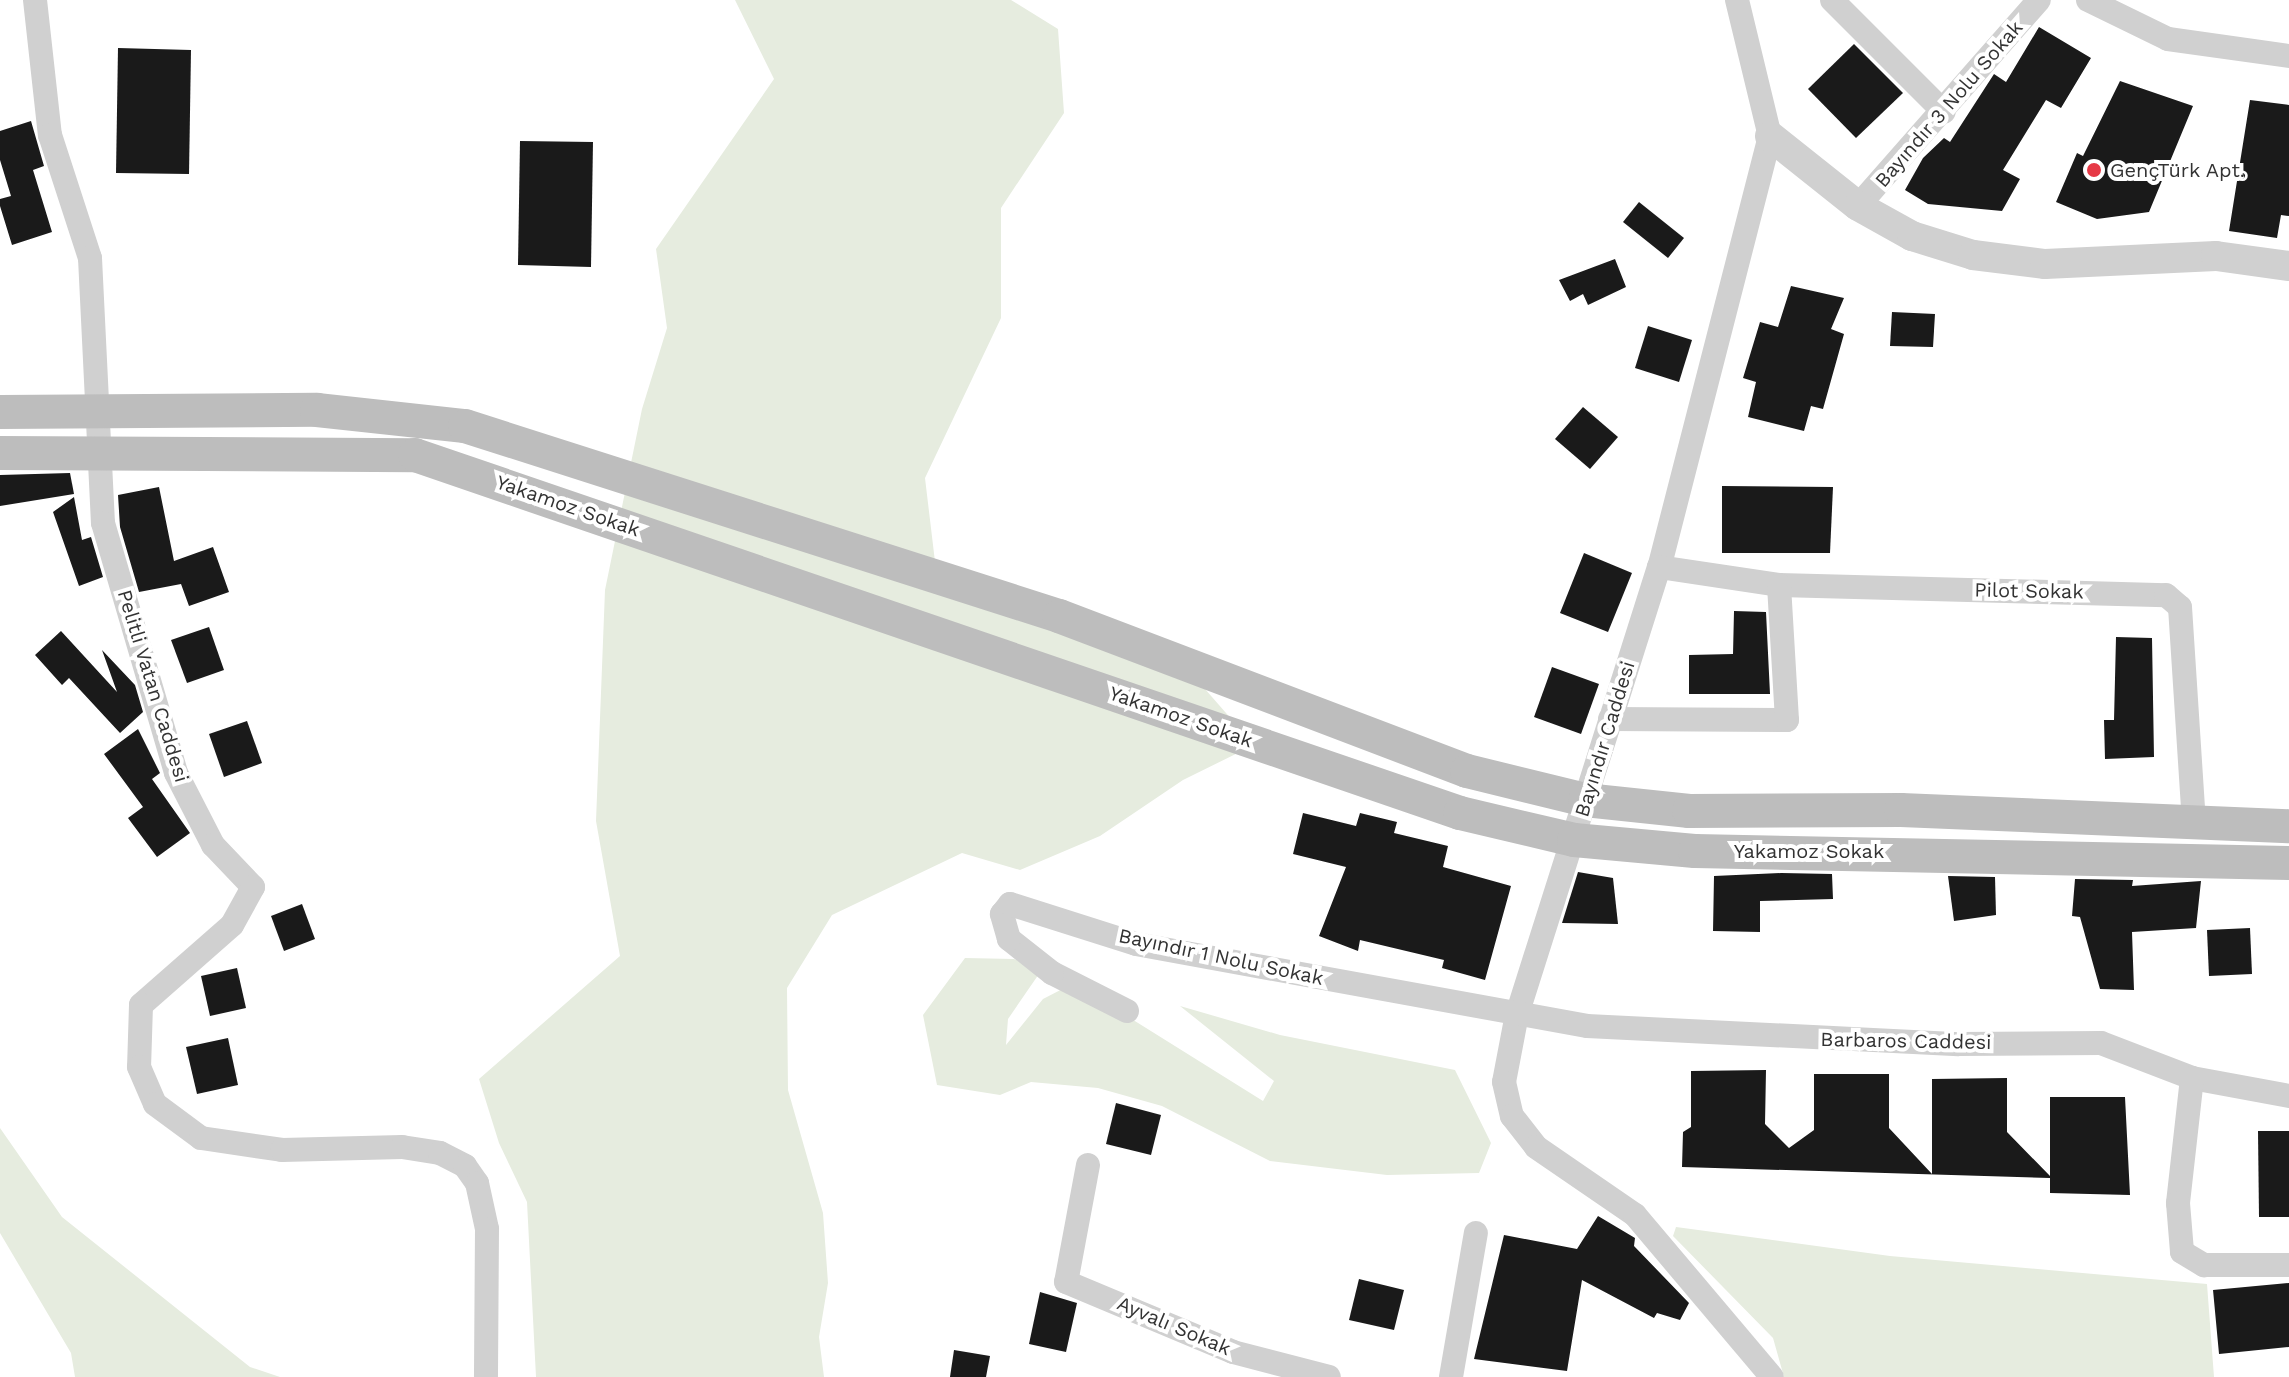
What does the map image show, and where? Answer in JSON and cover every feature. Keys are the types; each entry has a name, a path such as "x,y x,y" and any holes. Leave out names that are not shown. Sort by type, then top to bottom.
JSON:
{"main road":[{"name":"Yakamoz Sokak","path":"0,412 317,410 465,426 1059,616 1467,771 1585,800 1689,811 1901,810 2289,826"},
{"name":"Yakamoz Sokak","path":"0,453 415,455 1460,813 1574,840 1695,851 2289,863"}],"street":[{"name":"Pelitli Vatan Caddesi","path":"35,0 50,135 90,258 96,453 103,523 176,773 213,845 253,887 232,925 141,1005 139,1067 155,1104 201,1138 282,1150 402,1147 440,1153 465,1166 483,1201 488,1239 486,1377"},
{"name":"Bayındır Caddesi","path":"1737,0 1770,136 1659,567 1517,1014 1504,1082 1512,1116 1536,1147 1635,1215 1772,1377"},
{"path":"1832,0 1944,112"},
{"name":"Bayındır 3 Nolu Sokak","path":"1858,206 1944,112 2039,0"},
{"path":"2088,0 2168,39 2289,56"},
{"path":"1770,136 1858,206 1912,236 2000,262 2216,256 2289,266"},
{"name":"Pilot Sokak","path":"1659,567 1779,585 2166,595 2180,607 2194,823"},
{"path":"1610,719 1787,720 1779,585"},
{"name":"Bayındır 1 Nolu Sokak","path":"1127,1011 1052,973 1009,939 1002,914 1010,904 1136,944 1517,1014"},
{"name":"Barbaros Caddesi","path":"1517,1014 1678,1034 2101,1043 2192,1078 2289,1096"},
{"path":"2192,1078 2178,1203 2182,1252 2204,1265 2289,1265"},
{"name":"Ayvalı Sokak","path":"1088,1165 1066,1282 1233,1352 1329,1377"},
{"path":"1451,1377 1476,1233"}],"shaded area":[{"path":"735,0 1011,0 1058,29 1064,113 1001,208 1001,318 925,478 936,570 1205,689 1254,745 1183,780 1100,836 1020,870 962,853 832,915 787,988 788,1090 823,1213 828,1283 819,1337 824,1377 536,1377 527,1202 499,1143 479,1079 620,956 596,821 605,590 642,409 667,328 656,249 774,79"},
{"path":"965,958 1014,959 1041,971 1008,1019 1006,1045 1043,999 1074,983 1263,1101 1274,1081 1180,1006 1280,1035 1455,1070 1491,1143 1479,1173 1387,1175 1270,1161 1162,1106 1098,1088 1031,1082 1000,1095 937,1085 923,1015"},
{"path":"0,1128 62,1217 250,1367 280,1377 75,1377 71,1353 0,1233"},
{"path":"1676,1227 1890,1256 2207,1284 2214,1377 1784,1377 1773,1338 1673,1236"}],"building":[{"path":"2039,27 2091,58 2061,108 2046,100 2003,170 2020,179 2002,211 1928,204 1905,190 1923,158 1944,138 1950,142 1994,74 2006,82"},
{"path":"1854,44 1903,93 1856,138 1808,89"},
{"path":"118,48 191,50 189,174 116,173"},
{"path":"2120,81 2193,106 2149,212 2097,219 2056,202 2077,153 2083,156"},
{"path":"2250,100 2289,105 2289,216 2281,215 2277,238 2229,231"},
{"path":"31,121 44,166 33,170 52,232 12,245 0,206 0,199 11,196 0,160 0,131"},
{"path":"520,141 593,142 591,267 518,265"},
{"path":"1639,202 1684,238 1668,258 1623,222"},
{"path":"1615,259 1626,287 1588,305 1583,294 1570,301 1559,280"},
{"path":"1791,286 1844,298 1831,329 1844,334 1823,409 1811,406 1804,431 1748,417 1756,382 1743,378 1760,322 1778,327"},
{"path":"1892,312 1935,314 1933,347 1890,346"},
{"path":"1648,326 1692,340 1679,382 1635,368"},
{"path":"1583,407 1618,437 1590,469 1555,439"},
{"path":"70,473 74,494 0,506 0,475"},
{"path":"1722,486 1833,487 1830,553 1722,553"},
{"path":"159,487 174,561 213,547 229,592 189,606 181,584 139,592 120,527 118,495"},
{"path":"74,497 82,540 91,537 103,577 79,586 53,512"},
{"path":"1584,553 1632,573 1608,632 1560,613"},
{"path":"1734,611 1766,612 1770,694 1689,694 1689,655 1733,654"},
{"path":"209,627 224,670 187,683 171,640"},
{"path":"61,631 117,692 102,650 135,685 143,712 120,733 69,678 62,685 35,655"},
{"path":"2116,637 2152,638 2154,757 2105,759 2104,720 2114,720"},
{"path":"1552,667 1599,684 1581,734 1534,717"},
{"path":"247,721 262,763 224,777 209,734"},
{"path":"138,729 160,773 152,779 190,833 157,857 128,818 143,807 104,754"},
{"path":"1303,813 1356,826 1360,813 1397,822 1394,833 1448,846 1443,867 1511,886 1485,980 1442,968 1444,960 1360,940 1358,951 1319,936 1346,867 1293,854"},
{"path":"1578,872 1613,878 1618,924 1562,923"},
{"path":"1832,874 1833,899 1760,901 1760,932 1713,931 1714,876"},
{"path":"1948,876 1995,877 1996,915 1954,921"},
{"path":"2075,879 2133,880 2132,886 2201,881 2196,928 2132,932 2134,990 2100,989 2080,917 2072,916"},
{"path":"302,904 315,939 284,951 271,916"},
{"path":"2250,928 2252,974 2209,976 2207,930"},
{"path":"237,968 246,1008 210,1016 201,976"},
{"path":"228,1038 238,1085 197,1094 186,1047"},
{"path":"1766,1070 1765,1124 1789,1148 1814,1130 1814,1074 1889,1074 1889,1128 1932,1174 1932,1079 2007,1078 2007,1132 2050,1176 2050,1097 2125,1097 2130,1195 2050,1193 2050,1178 1682,1167 1683,1132 1691,1127 1691,1071"},
{"path":"1116,1103 1161,1115 1151,1155 1106,1144"},
{"path":"2258,1131 2289,1131 2289,1217 2259,1217"},
{"path":"1598,1216 1635,1238 1634,1246 1689,1303 1680,1320 1657,1313 1654,1318 1582,1280 1567,1371 1474,1359 1504,1235 1577,1249"},
{"path":"1359,1279 1404,1290 1394,1330 1349,1320"},
{"path":"2289,1283 2289,1347 2219,1354 2213,1290"},
{"path":"1040,1292 1077,1303 1066,1352 1029,1344"},
{"path":"954,1350 990,1356 986,1377 950,1377"}],"place":[{"name":"GençTürk Apt.","path":"2094,170"}]}
